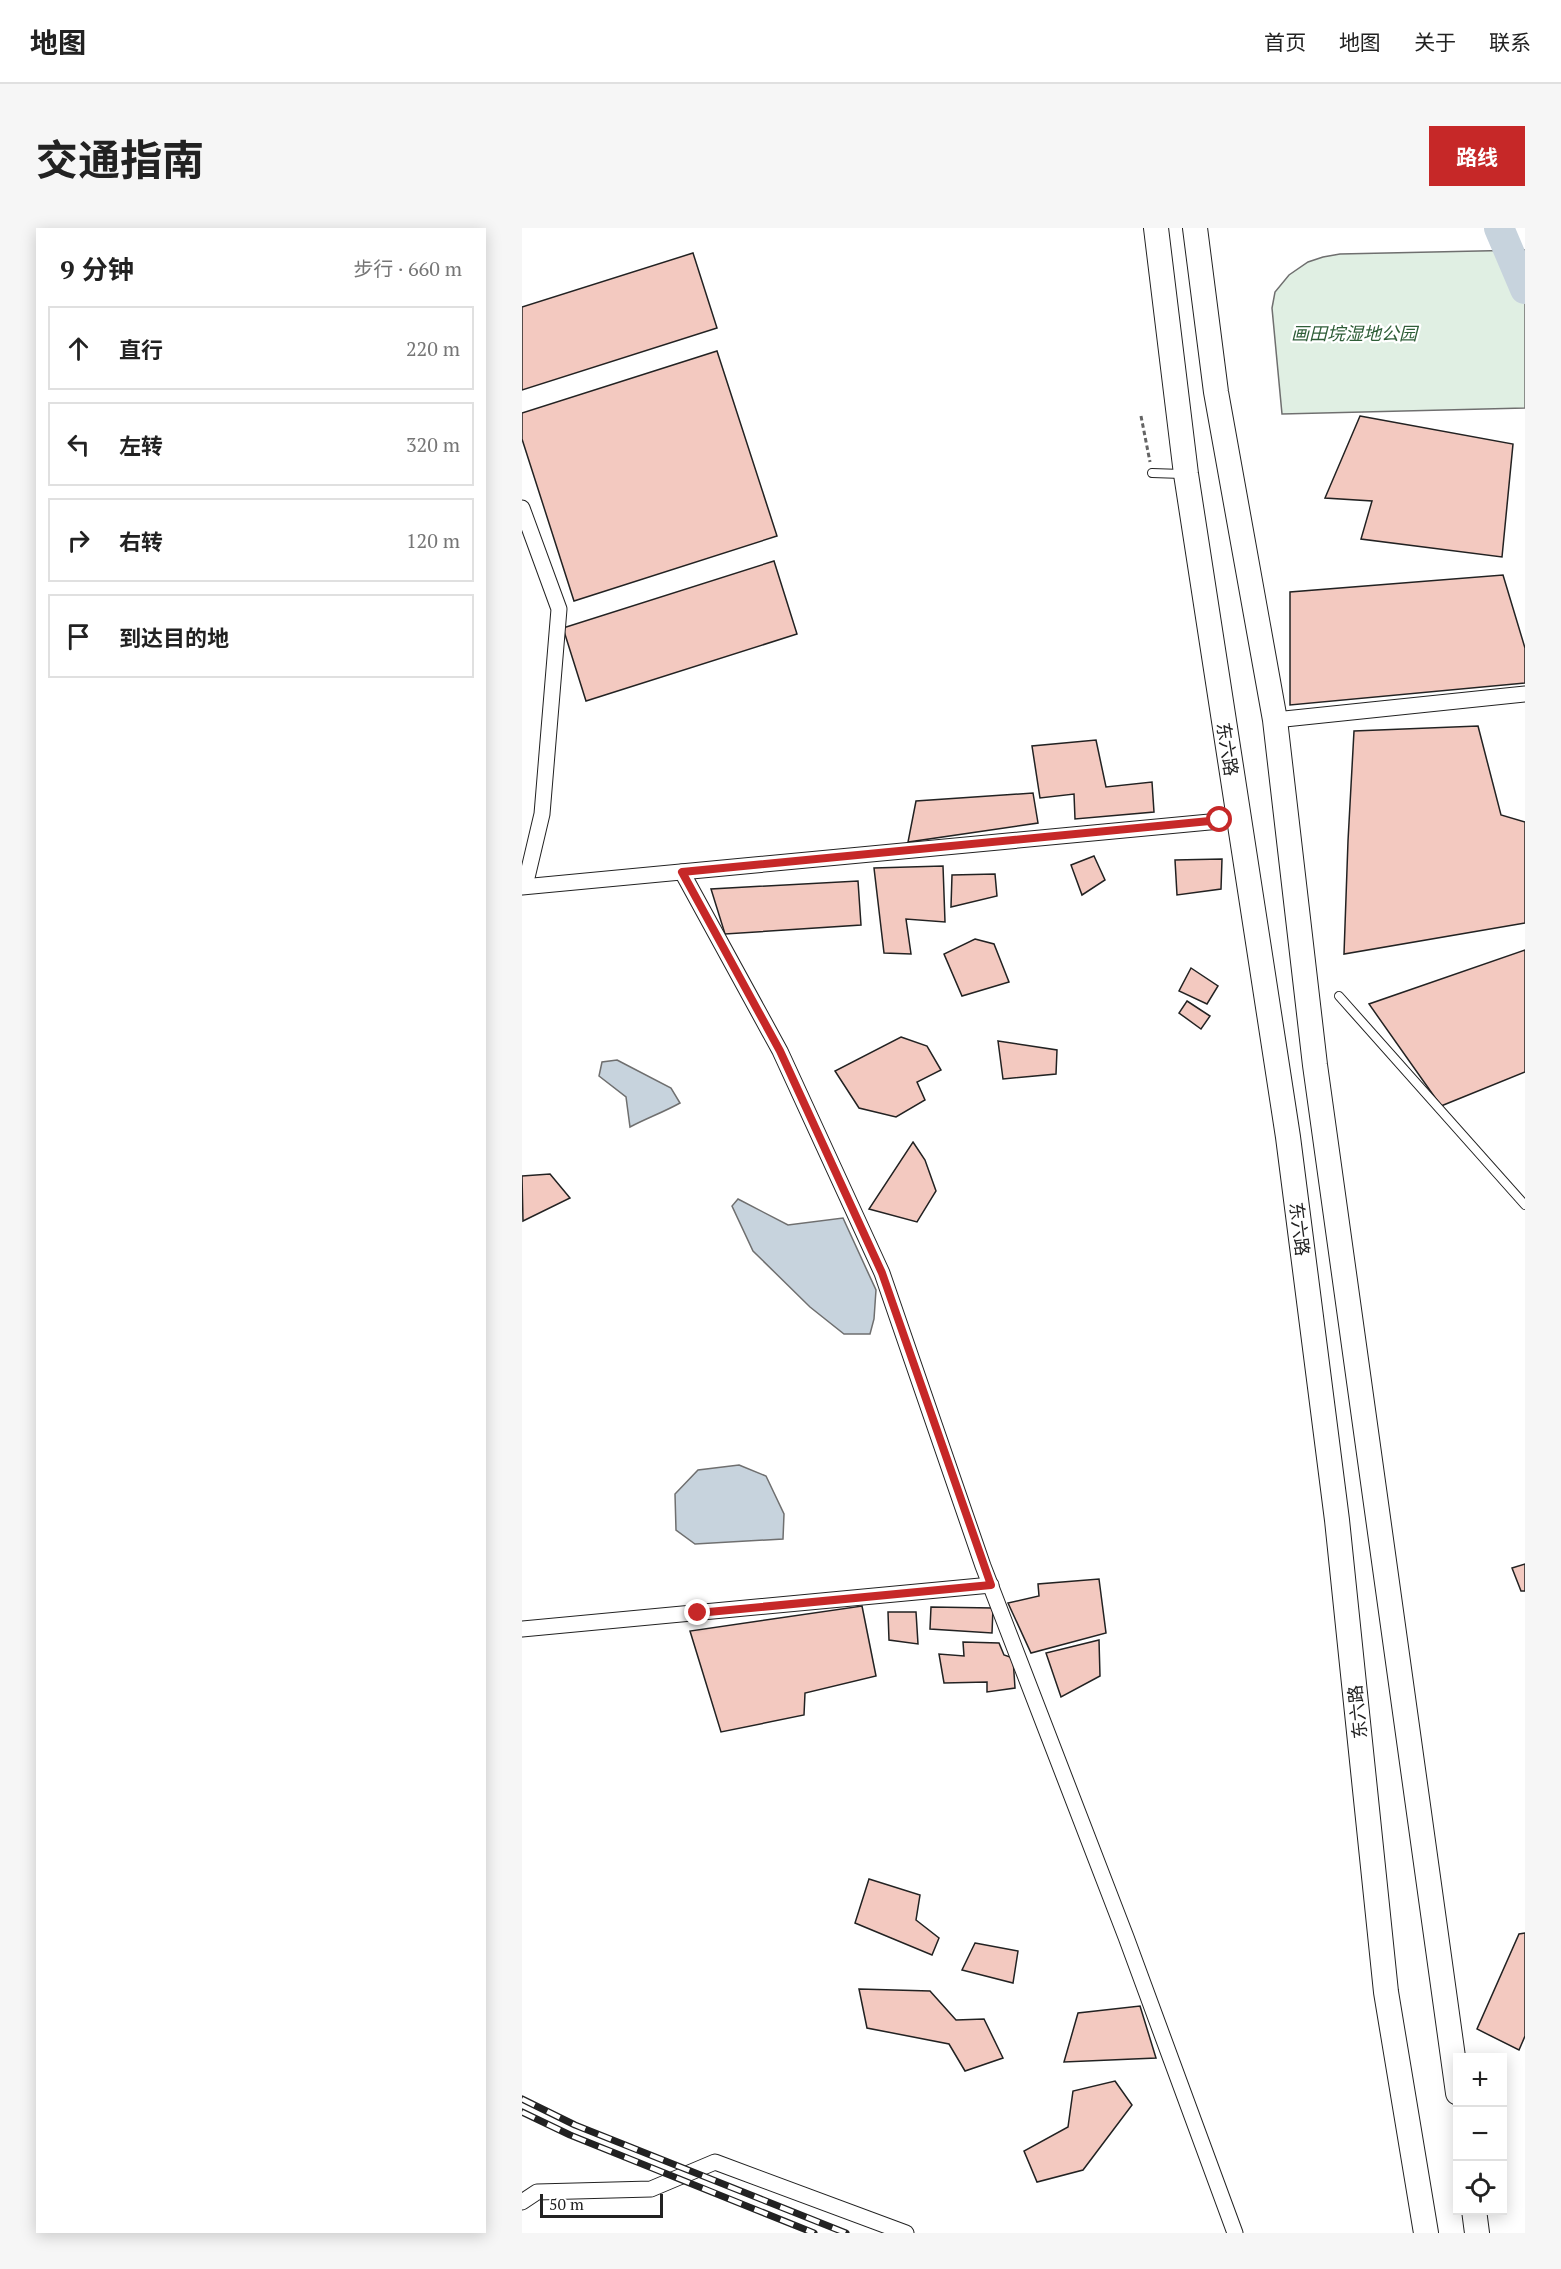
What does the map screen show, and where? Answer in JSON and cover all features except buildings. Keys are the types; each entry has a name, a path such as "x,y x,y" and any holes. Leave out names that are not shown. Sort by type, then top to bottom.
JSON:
{"main road":[{"name":"东六路","path":"1156,228 1186,474 1288,1137 1337,1520 1386,1992 1426,2233"},
{"name":"东六路","path":"1195,228 1216,392 1275,720 1317,1077 1453,2057"},
{"path":"1475,2215 1477,2233"}],"street":[{"path":"522,508 559,609 542,814 523,886 1220,820"},
{"path":"1275,720 1525,694"},
{"path":"682,872 780,1051 882,1273 991,1585 1130,1948 1235,2233"},
{"path":"522,1629 991,1585"},
{"path":"522,2202 537,2192 651,2189 716,2162 906,2233"}],"lane":[{"path":"1152,473 1186,474"},
{"path":"1339,996 1525,1205"}],"path":[{"path":"1141,416 1152,473"}],"green space":[{"name":"画田垸湿地公园","path":"1525,250 1525,408 1282,414 1272,308 1275,292 1289,275 1308,262 1340,254"}],"shaded area":[{"path":"617,1060 671,1088 680,1103 630,1127 626,1097 599,1076 602,1062"},
{"path":"738,1199 788,1225 843,1218 876,1290 874,1319 870,1334 844,1334 810,1307 753,1251 732,1206"},
{"path":"739,1465 766,1476 784,1514 783,1539 695,1544 676,1530 675,1494 698,1470"}],"waterway":[{"path":"1499,228 1525,289"}],"railway":[{"path":"522,2099 575,2125 846,2233"},
{"path":"522,2112 570,2135 814,2233"}],"route":[{"path":"698,1613 991,1585 882,1273 780,1051 682,872 1220,820"}]}
